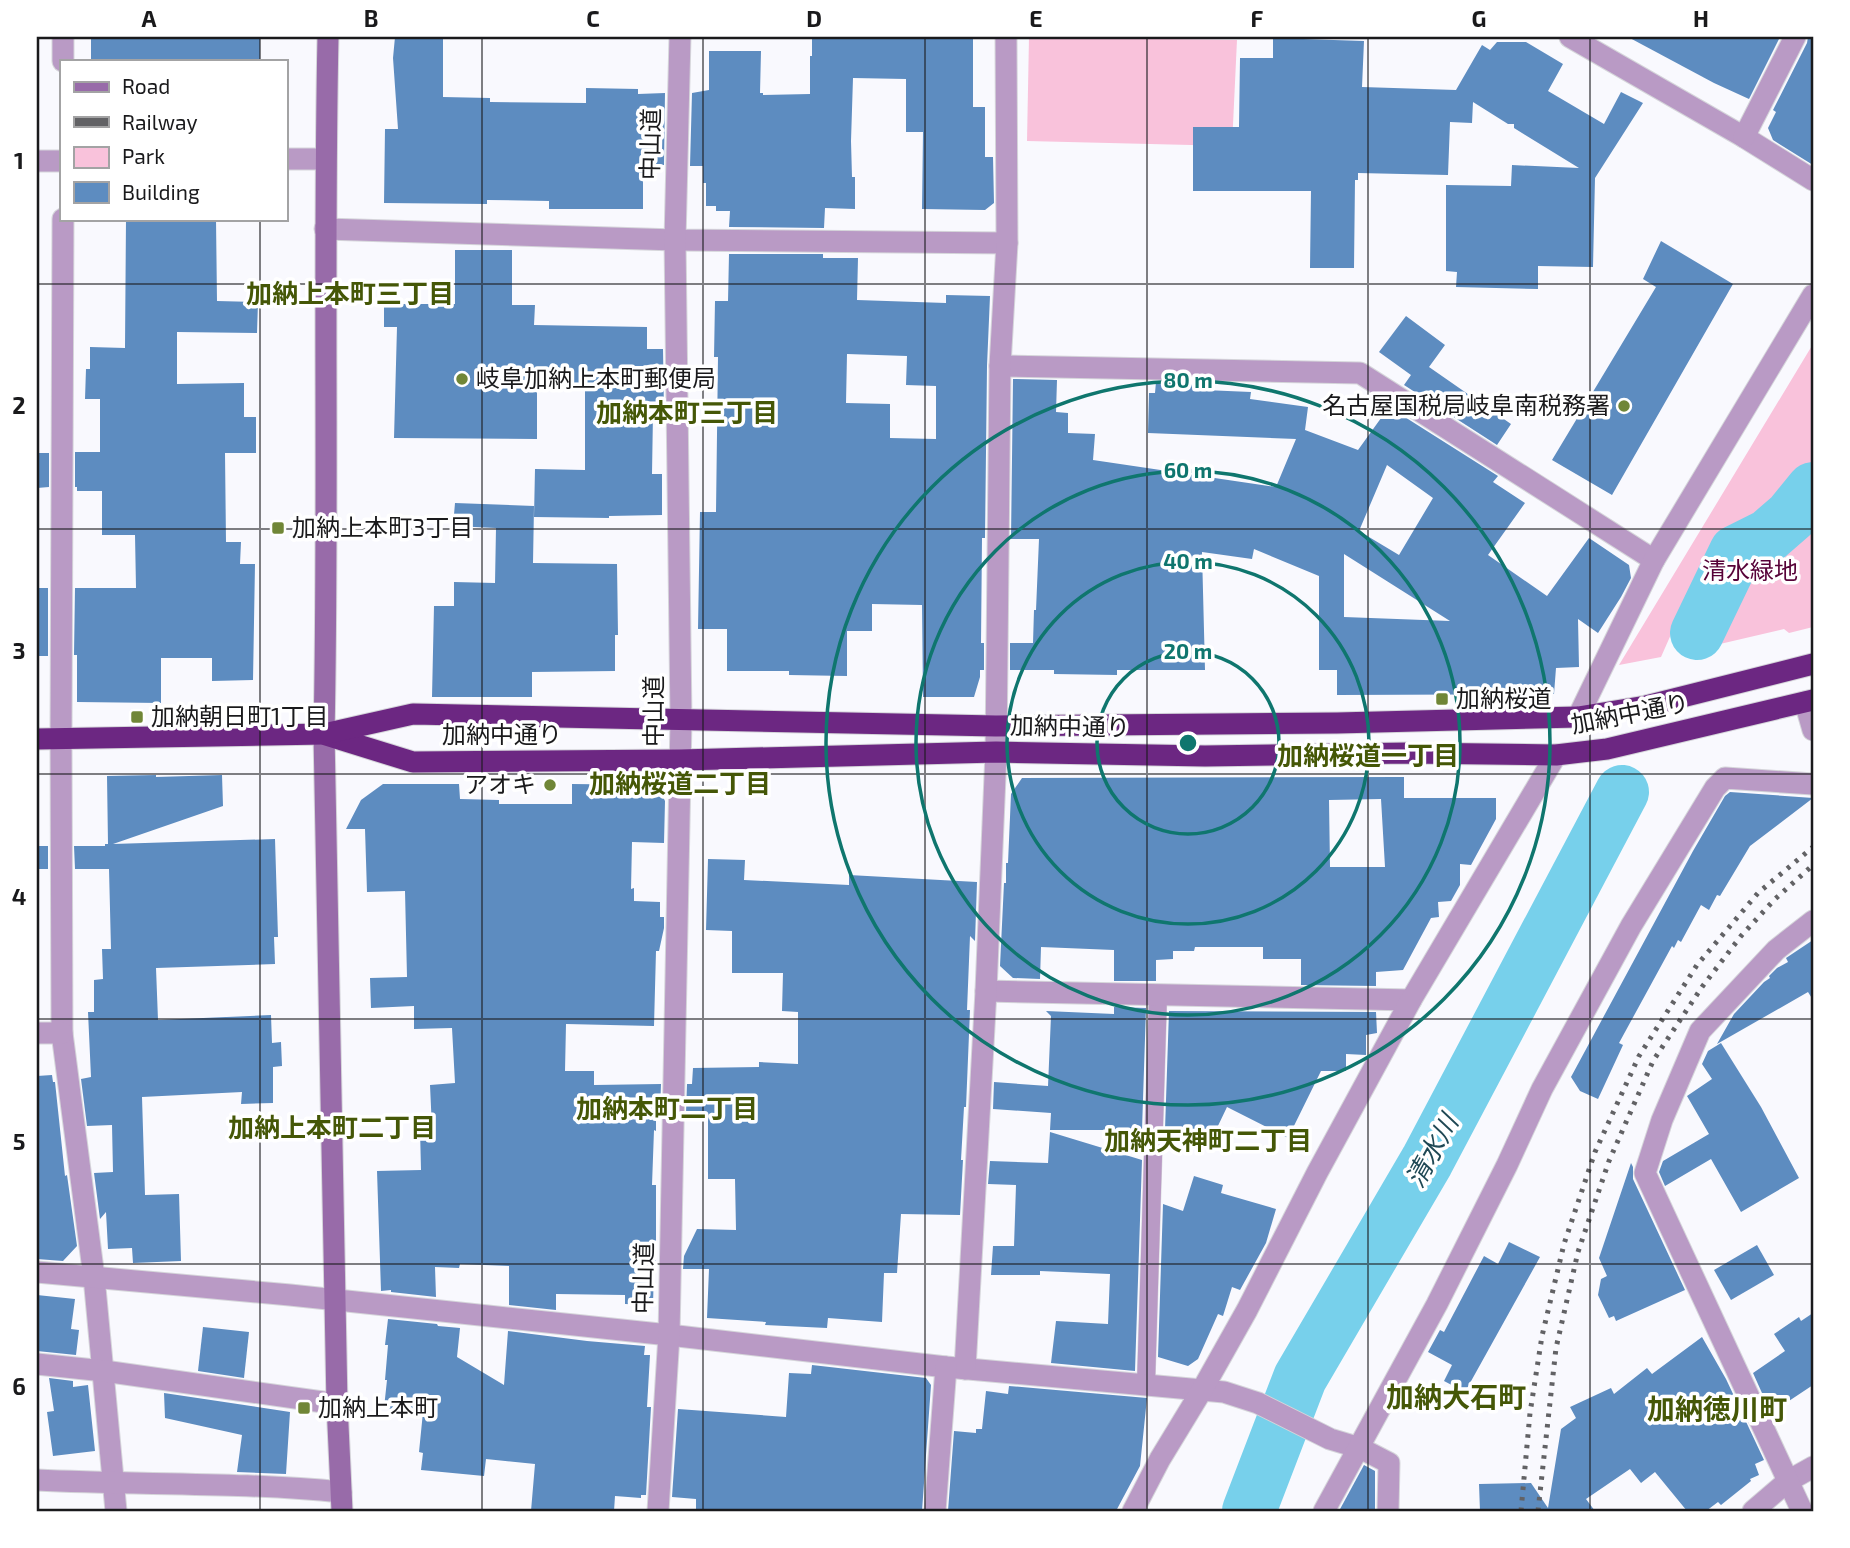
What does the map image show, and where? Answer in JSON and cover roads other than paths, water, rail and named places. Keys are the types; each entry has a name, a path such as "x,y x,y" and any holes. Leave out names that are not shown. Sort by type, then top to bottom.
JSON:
{"highway":[{"name":"加納中通り","path":"37,739 324,734 413,714 996,726 1337,723 1578,717 1646,706 1813,664"},
{"name":"加納中通り","path":"324,734 413,762 680,760 996,751 1205,756 1408,753 1556,755 1607,749 1809,701"}],"street":[{"path":"63,37 63,60"},
{"path":"37,1480 113,1484 282,1486 341,1502 324,734 328,37"},
{"name":"中山道","path":"658,1511 669,1335 681,720 675,240 680,37"},
{"path":"935,1511 956,1368 985,991 996,751 1000,366 1007,243 1006,37"},
{"path":"1570,37 1600,45 1813,180"},
{"path":"1744,137 1794,37"},
{"path":"287,159 326,159"},
{"path":"37,161 60,161"},
{"path":"63,220 62,1033 94,1277 116,1511"},
{"path":"325,229 675,240 1007,243"},
{"path":"1578,717 1654,560 1813,295"},
{"path":"1000,366 1360,373 1654,560"},
{"path":"1809,701 1813,730"},
{"path":"1133,1511 1160,1459 1247,1310 1317,1173 1411,1000 1556,755"},
{"path":"1324,1511 1437,1304 1549,1077 1631,926 1715,788 1726,778 1813,784"},
{"path":"1802,1511 1645,1173 1662,1120 1700,1031 1776,950 1813,920"},
{"path":"985,991 1411,1000"},
{"path":"37,1033 62,1033"},
{"path":"37,1272 290,1295 956,1368 1224,1392 1258,1403 1389,1463 1388,1511"},
{"path":"37,1364 337,1404"},
{"path":"1753,1511 1788,1481 1813,1467"}],"lane":[{"path":"1146,1384 1158,995"}],"waterway":[{"name":"清水川","path":"1697,633 1736,552 1768,536 1791,516 1813,489"},
{"name":"清水川","path":"1249,1511 1300,1378 1427,1161 1622,792"}],"railway":[{"path":"1521,1511 1530,1413 1542,1336 1564,1244 1595,1152 1639,1056 1697,965 1758,893 1813,847"},
{"path":"1538,1511 1556,1348 1578,1252 1609,1161 1653,1061 1702,987 1741,936 1775,899 1813,865"}],"place":[{"name":"岐阜加納上本町郵便局","path":"462,379"},
{"name":"名古屋国税局岐阜南税務署","path":"1624,406"},
{"name":"加納上本町3丁目","path":"278,528"},
{"name":"加納桜道","path":"1442,699"},
{"name":"加納朝日町1丁目","path":"137,717"},
{"name":"アオキ","path":"550,785"},
{"name":"加納上本町","path":"304,1408"}],"district":[{"name":"加納上本町三丁目","path":"350,294"},
{"name":"加納本町三丁目","path":"687,413"},
{"name":"加納桜道一丁目","path":"1368,756"},
{"name":"加納桜道二丁目","path":"680,784"},
{"name":"加納本町二丁目","path":"667,1109"},
{"name":"加納上本町二丁目","path":"332,1128"},
{"name":"加納天神町二丁目","path":"1208,1141"},
{"name":"加納大石町","path":"1456,1397"},
{"name":"加納徳川町","path":"1717,1409"}],"park label":[{"name":"清水緑地","path":"1750,571"}]}
